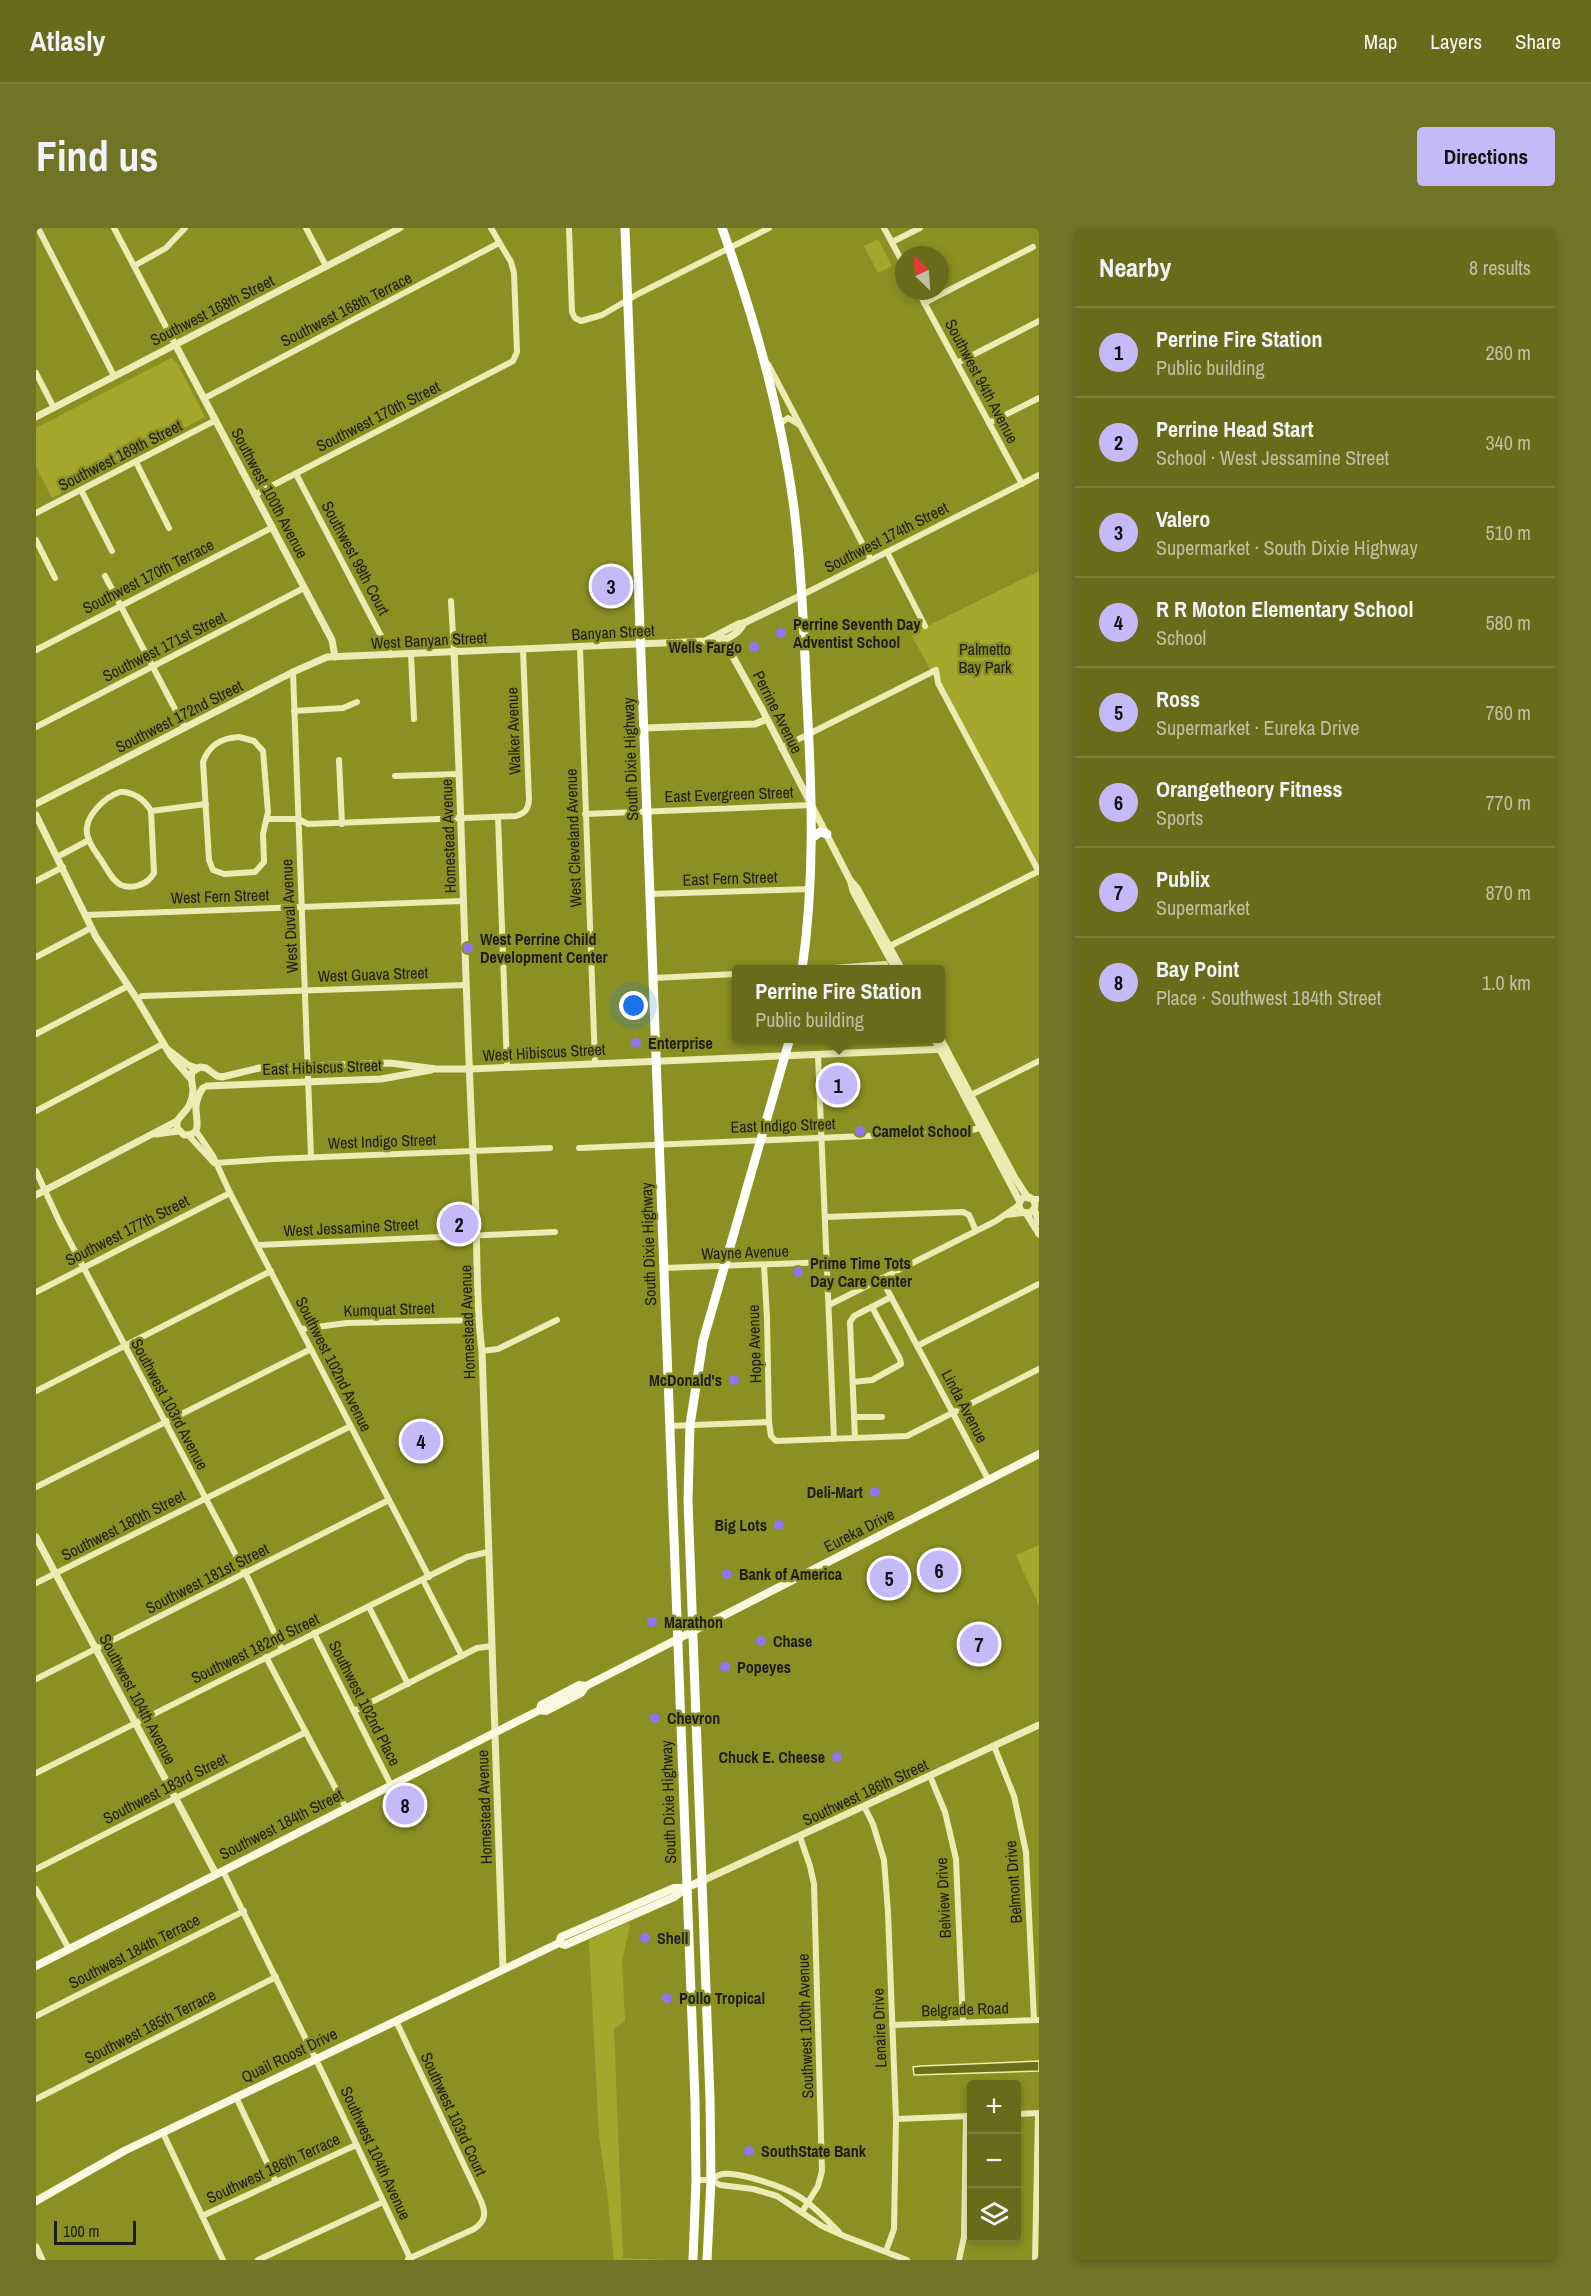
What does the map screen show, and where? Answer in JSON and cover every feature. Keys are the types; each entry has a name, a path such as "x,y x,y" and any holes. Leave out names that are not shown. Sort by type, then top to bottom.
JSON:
{"highway":[{"name":"South Dixie Highway","path":"624,228 692,2023 696,2180 693,2260"},
{"path":"722,228 763,356 779,424 792,496 802,594 812,805 811,889 802,965"},
{"path":"812,838 820,832 827,834"},
{"name":"South Dixie Highway","path":"707,2260 711,2180 708,2025 692,1633 688,1475 690,1425 703,1341 789,1043"},
{"path":"671,1475 688,1475"},
{"path":"681,1737 696,1736"},
{"path":"691,2004 702,2024 708,2025"},
{"path":"692,2023 702,2032 708,2045"}],"main road":[{"name":"Eureka Drive","path":"692,1633 1039,1454"},
{"name":"Southwest 184th Street","path":"36,1966 495,1732 540,1710 546,1711 581,1693 586,1686 692,1633"},
{"name":"Quail Roost Drive","path":"36,2201 124,2151 559,1943 561,1937 674,1888 687,1887 702,1881"}],"street":[{"path":"38,228 114,376"},
{"path":"114,228 175,344"},
{"path":"134,266 166,248 185,228"},
{"path":"306,228 326,266"},
{"name":"Southwest 168th Street","path":"36,417 400,228"},
{"path":"491,228 500,243"},
{"path":"569,228 572,309 575,318 581,321 602,315 769,228"},
{"path":"884,228 895,248"},
{"path":"892,242 920,228"},
{"name":"Southwest 170th Street","path":"256,494 513,361 517,352 514,273 511,262 500,243"},
{"name":"Southwest 168th Terrace","path":"205,398 500,243"},
{"path":"924,303 1033,248"},
{"name":"Southwest 94th Avenue","path":"922,300 1022,484"},
{"path":"957,363 1039,321"},
{"name":"Southwest 100th Avenue","path":"175,344 332,640 335,657"},
{"path":"763,356 871,560"},
{"path":"36,373 54,408"},
{"path":"989,423 1039,398"},
{"path":"779,424 788,418 800,426"},
{"name":"Southwest 169th Street","path":"36,513 216,420"},
{"path":"136,462 170,528"},
{"name":"Southwest 99th Court","path":"296,474 391,655"},
{"name":"Southwest 174th Street","path":"722,636 738,632 744,623 1039,475"},
{"path":"81,490 112,550"},
{"name":"Southwest 170th Terrace","path":"36,650 273,527"},
{"path":"36,540 55,578"},
{"path":"887,552 925,626"},
{"path":"105,576 185,728"},
{"name":"Southwest 171st Street","path":"36,727 304,588"},
{"name":"Homestead Avenue","path":"451,602 477,1234 478,1320 482,1351 503,1969"},
{"name":"Banyan Street","path":"523,649 705,641 714,643 722,636"},
{"name":"Perrine Avenue","path":"722,636 850,880 857,888 886,948"},
{"name":"West Cleveland Avenue","path":"580,648 595,1063"},
{"name":"West Banyan Street","path":"335,657 523,649"},
{"name":"Walker Avenue","path":"498,817 516,816 526,812 529,800 523,649"},
{"path":"411,654 414,719"},
{"name":"Southwest 172nd Street","path":"36,804 293,672 321,659 335,657"},
{"path":"781,748 936,670 938,683 1039,872 886,948"},
{"name":"West Duval Avenue","path":"293,672 311,1157"},
{"path":"294,711 343,708 357,702"},
{"path":"644,728 755,724 767,719"},
{"path":"244,737 257,743 262,751 268,819 263,831 264,860 262,867 246,874 220,874 213,870 209,860 206,804 203,766 207,753 214,744 224,739 244,737"},
{"path":"339,759 342,824"},
{"path":"395,776 459,774"},
{"path":"117,793 132,794 148,805 151,811 154,873 148,881 142,884 129,886 119,884 89,840 88,826 93,814 105,801 117,793"},
{"path":"151,811 206,804"},
{"name":"East Evergreen Street","path":"585,814 812,805"},
{"path":"36,815 92,928 165,1047 196,1087 205,1087"},
{"path":"268,819 298,819 309,824 342,824 498,817 507,1067"},
{"path":"57,857 89,840"},
{"path":"36,882 63,867"},
{"name":"East Fern Street","path":"650,894 811,889"},
{"name":"West Fern Street","path":"86,915 464,901"},
{"path":"36,957 92,928"},
{"path":"886,948 894,965"},
{"path":"886,948 899,965"},
{"path":"869,965 885,964"},
{"path":"654,978 732,974"},
{"name":"West Guava Street","path":"137,999 142,996 466,985"},
{"path":"36,1034 128,986"},
{"path":"938,1043 1021,1190 1034,1202 1039,1222"},
{"path":"941,1043 943,1050"},
{"path":"153,1134 178,1131 189,1136 196,1131 196,1104 211,1080 211,1073 206,1068 188,1065 165,1047"},
{"path":"36,1111 165,1047"},
{"path":"656,1061 943,1050"},
{"path":"818,1055 834,1439"},
{"name":"West Hibiscus Street","path":"470,1069 656,1061"},
{"path":"968,1097 1039,1061"},
{"name":"East Hibiscus Street","path":"211,1073 219,1077 228,1077 259,1068 308,1068 390,1063 436,1069 470,1069"},
{"path":"36,1195 177,1121 185,1114 192,1098 192,1072 197,1068"},
{"name":"East Hibiscus Street","path":"205,1087 381,1079 436,1069"},
{"path":"185,1114 192,1115 197,1120"},
{"path":"177,1121 178,1131"},
{"path":"985,1127 1025,1213 1039,1234"},
{"name":"East Indigo Street","path":"579,1148 963,1132 985,1127"},
{"name":"Southwest 102nd Avenue","path":"196,1131 213,1155 230,1193 389,1500 462,1656"},
{"name":"Southwest 102nd Avenue","path":"189,1136 215,1163"},
{"name":"West Indigo Street","path":"215,1163 550,1148"},
{"name":"Southwest 103rd Avenue","path":"36,1171 124,1346 282,1649"},
{"name":"Southwest 177th Street","path":"36,1292 230,1193"},
{"path":"830,1305 976,1231 1020,1203 1034,1202"},
{"path":"1004,1215 1025,1213 1034,1202"},
{"path":"825,1217 963,1212 969,1215 976,1231"},
{"name":"West Jessamine Street","path":"258,1245 555,1232"},
{"name":"Wayne Avenue","path":"664,1268 828,1262"},
{"name":"Hope Avenue","path":"764,1265 769,1422"},
{"path":"36,1391 271,1271"},
{"name":"Linda Avenue","path":"881,1278 988,1479"},
{"path":"917,1346 1039,1284"},
{"path":"855,1438 850,1320 891,1297"},
{"path":"853,1382 872,1380 901,1365 872,1307"},
{"name":"Kumquat Street","path":"301,1329 322,1325 381,1322 478,1320"},
{"path":"482,1351 498,1349 556,1320"},
{"path":"36,1487 311,1349"},
{"path":"669,1426 769,1422 771,1436 776,1441 907,1436 1039,1369"},
{"path":"854,1417 882,1417"},
{"name":"Southwest 180th Street","path":"36,1583 351,1426"},
{"name":"Southwest 181st Street","path":"36,1679 389,1500"},
{"name":"Southwest 104th Avenue","path":"36,1537 175,1798 244,1911 316,2059 409,2260"},
{"name":"Southwest 182nd Street","path":"36,1773 473,1555 488,1552"},
{"path":"369,1607 408,1684"},
{"name":"Southwest 102nd Place","path":"314,1633 391,1785"},
{"path":"354,1711 480,1647 492,1646"},
{"path":"266,1657 346,1808"},
{"name":"Southwest 186th Street","path":"702,1881 1039,1725"},
{"name":"Southwest 183rd Street","path":"36,1869 306,1732"},
{"name":"Belmont Drive","path":"994,1746 1014,1796 1026,1852 1036,2020"},
{"name":"Belview Drive","path":"930,1776 945,1812 956,1859 963,2022"},
{"name":"Lenaire Drive","path":"864,1806 877,1834 885,1871 896,2119 895,2227 886,2251"},
{"name":"Southwest 100th Avenue","path":"800,1837 814,1884 822,2123 822,2176 802,2211"},
{"path":"36,1888 69,1949"},
{"name":"Southwest 184th Terrace","path":"36,2016 244,1911"},
{"name":"Southwest 185th Terrace","path":"36,2099 276,1977"},
{"name":"Belgrade Road","path":"892,2025 1036,2020"},
{"name":"Southwest 103rd Court","path":"396,2021 483,2205 484,2219 474,2229 409,2260"},
{"path":"236,2097 276,2182"},
{"path":"1021,2114 1038,2113 1035,2260"},
{"path":"896,2119 967,2116"},
{"path":"163,2133 223,2260"},
{"path":"959,2260 965,2227 968,2134"},
{"name":"Southwest 186th Terrace","path":"202,2216 356,2145"},
{"path":"711,2180 720,2174 762,2181 790,2192 808,2203 844,2236"},
{"path":"696,2180 711,2180 720,2185 767,2193 802,2211 822,2226 907,2260"},
{"path":"258,2260 383,2202"},
{"path":"36,2247 42,2260"}],"green space":[{"path":"878,239 892,266 878,273 864,246"},
{"path":"171,358 177,363 205,417 52,498 36,467 36,428"},
{"name":"Palmetto Bay Park","path":"1039,571 1039,871 911,634"},
{"path":"1039,1545 1039,1606 1016,1555"},
{"path":"627,1923 630,1925 622,1962 625,2021 614,2029 623,2258 668,2260 614,2260 599,2136 589,1940"}],"shaded area":[{"path":"1039,2061 1039,2071 914,2075 913,2067 921,2066"}],"place":[{"name":"Valero","path":"611,586"},
{"name":"Perrine Seventh Day Adventist School","path":"781,633"},
{"name":"Wells Fargo","path":"754,647"},
{"name":"West Perrine Child Development Center","path":"468,948"},
{"name":"Enterprise","path":"636,1043"},
{"name":"Perrine Fire Station","path":"838,1085"},
{"name":"Camelot School","path":"860,1131"},
{"name":"Perrine Head Start","path":"459,1224"},
{"name":"Prime Time Tots Day Care Center","path":"798,1272"},
{"name":"McDonald's","path":"734,1380"},
{"name":"R R Moton Elementary School","path":"421,1441"},
{"name":"Deli-Mart","path":"875,1492"},
{"name":"Big Lots","path":"779,1525"},
{"name":"Orangetheory Fitness","path":"939,1570"},
{"name":"Bank of America","path":"727,1574"},
{"name":"Ross","path":"889,1578"},
{"name":"Marathon","path":"652,1622"},
{"name":"Chase","path":"761,1641"},
{"name":"Publix","path":"979,1644"},
{"name":"Popeyes","path":"725,1667"},
{"name":"Chevron","path":"655,1718"},
{"name":"Chuck E. Cheese","path":"837,1757"},
{"name":"Bay Point","path":"405,1805"},
{"name":"Shell","path":"645,1938"},
{"name":"Pollo Tropical","path":"667,1998"},
{"name":"SouthState Bank","path":"749,2151"}]}
